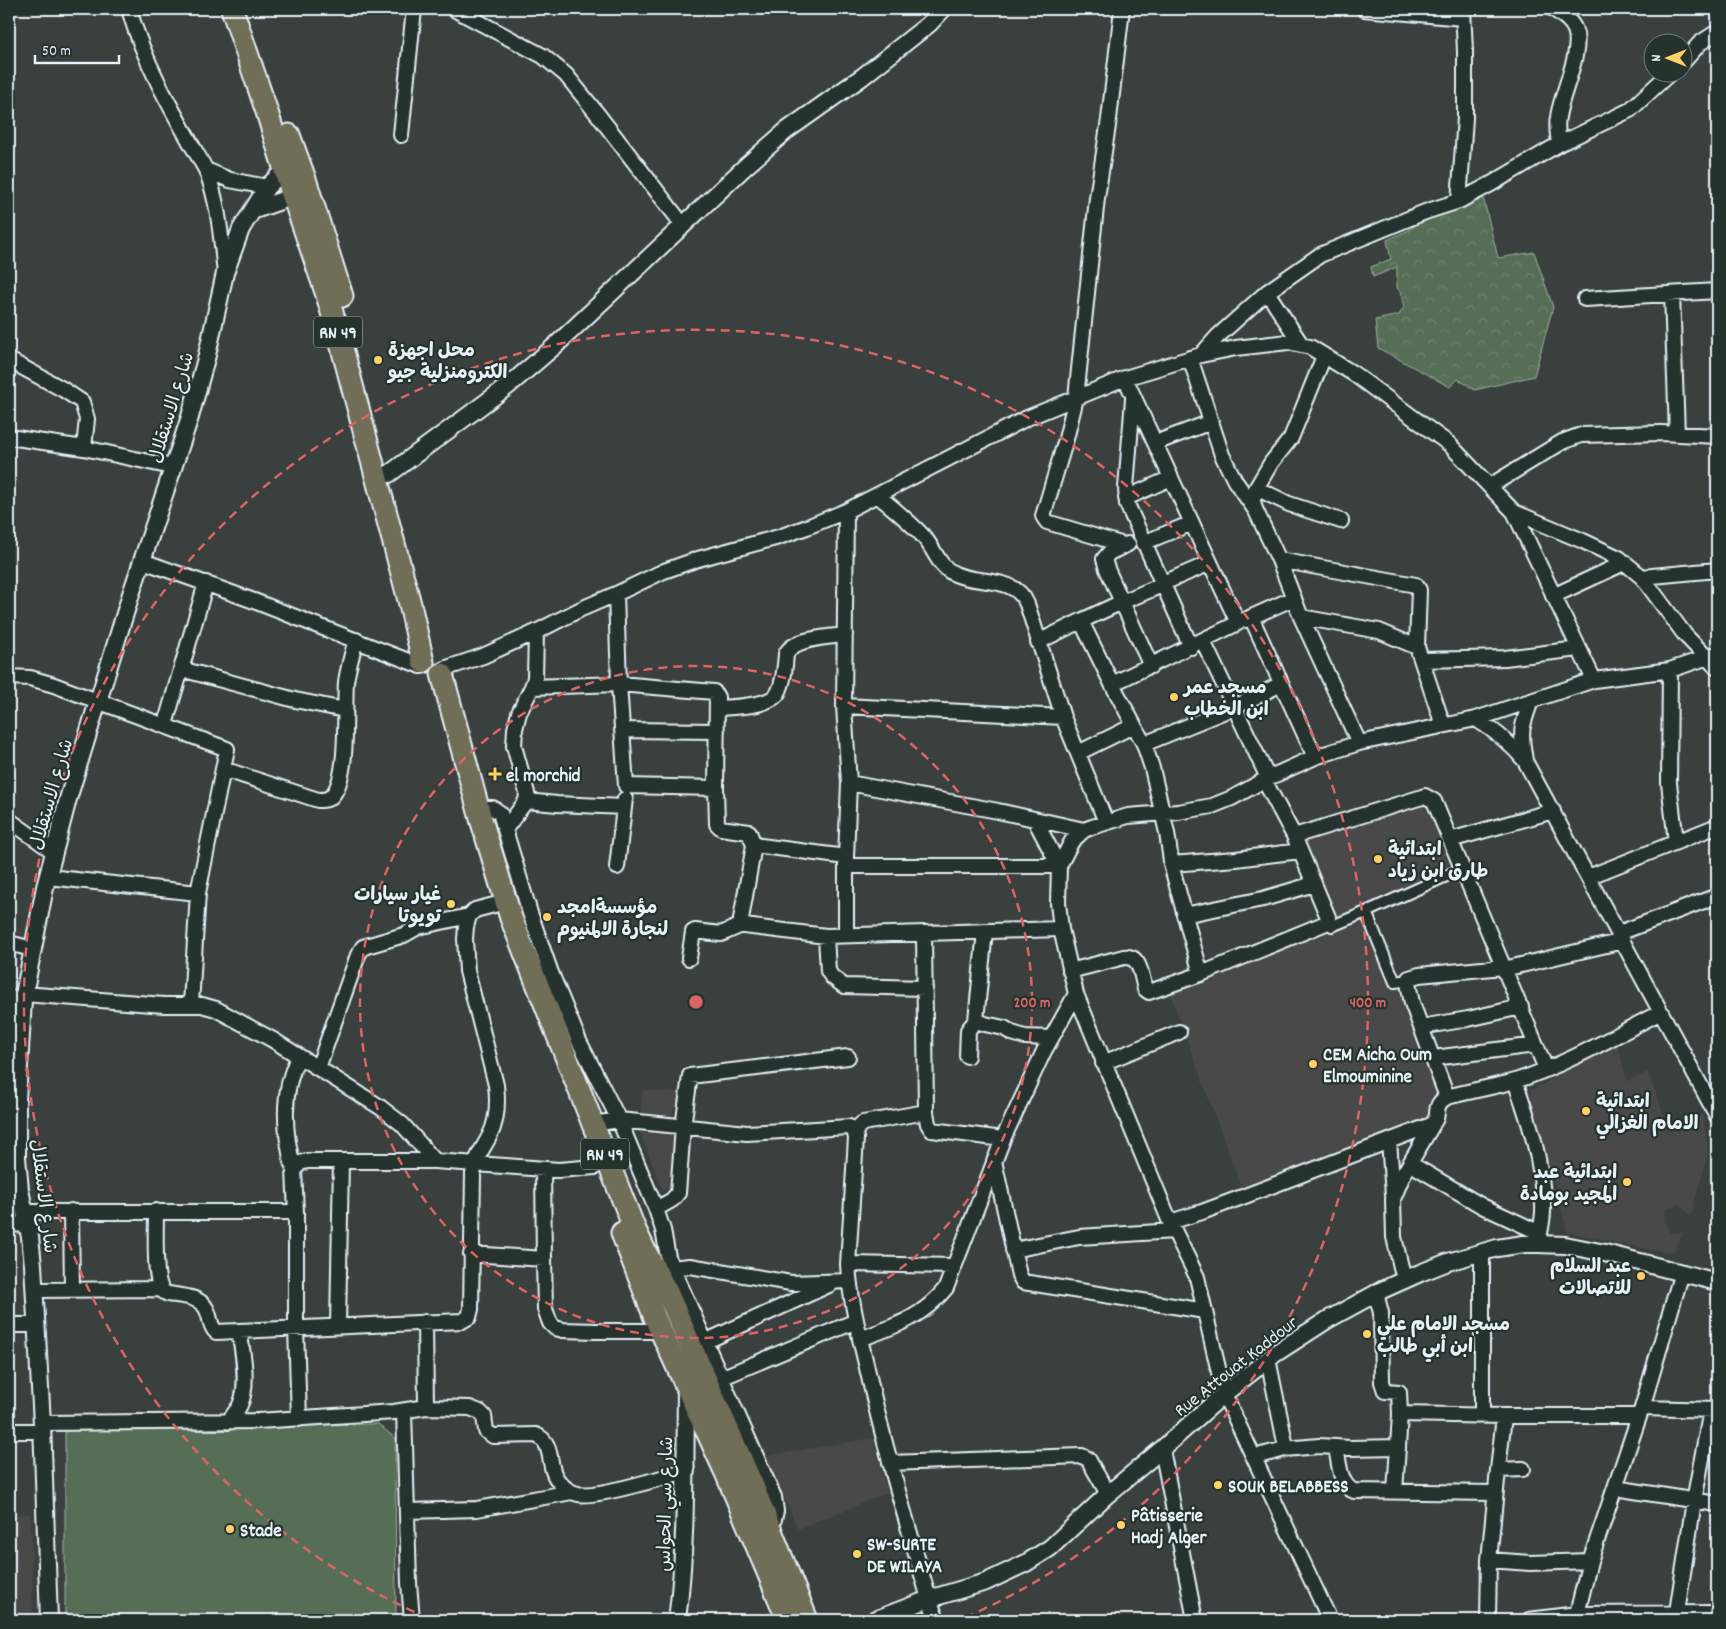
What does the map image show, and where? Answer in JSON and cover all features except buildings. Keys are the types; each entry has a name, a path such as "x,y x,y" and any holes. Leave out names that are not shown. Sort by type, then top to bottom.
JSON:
{"main road":[{"name":"RN 49","path":"232,9 267,112 291,164"},
{"name":"RN 49","path":"247,9 298,186 407,594 478,808 512,918 592,1124 646,1254 698,1345 807,1620"},
{"name":"RN 49","path":"298,186 350,324 389,474 466,812 494,905 514,963 661,1331 722,1465 788,1620"}],"street":[{"path":"129,9 158,81 206,170 212,185 224,273"},
{"path":"401,135 414,9"},
{"path":"454,9 543,56 566,75 682,225"},
{"path":"389,474 508,386 556,345 706,202 786,131 862,77 929,24 943,9"},
{"path":"1122,9 1109,119 1097,198 1076,398 1044,518 1045,521 1054,525 1124,545"},
{"path":"1364,9 1463,13 1465,118 1459,201"},
{"path":"1553,9 1571,23 1576,34 1574,58 1558,116 1559,144"},
{"path":"1694,50 1700,43 1717,32"},
{"path":"1196,356 1268,292 1320,255 1425,212 1459,201 1559,144 1630,110 1660,82"},
{"name":"شارع الاستقلال","path":"49,1620 35,1290 13,1128 18,997 32,949 68,799 131,594 187,425 207,355 224,273 241,229 252,211 267,187 291,164"},
{"path":"206,170 230,180 267,187"},
{"path":"252,211 283,200 298,186"},
{"path":"1585,299 1717,291"},
{"path":"1268,292 1301,344"},
{"path":"1672,294 1677,434"},
{"path":"142,561 206,583 432,668 483,656 664,571 698,559 807,528 846,511 1027,418 1125,378 1196,356 1236,348 1288,342 1301,344 1354,374 1449,444 1514,512 1594,680"},
{"path":"1196,356 1211,422 1220,448 1230,471 1255,509 1279,560 1301,617 1359,742"},
{"path":"1255,509 1253,501 1256,488 1271,463 1291,438 1324,356"},
{"path":"9,360 82,402 87,419 84,448"},
{"path":"1125,378 1238,623"},
{"path":"1133,396 1127,504 1162,584 1235,707 1266,779 1294,836 1332,926 1462,869"},
{"path":"1155,443 1211,422"},
{"path":"1490,486 1562,442 1580,435 1638,433 1717,436"},
{"path":"9,437 84,448 172,467"},
{"path":"1126,498 1171,478"},
{"path":"1256,488 1290,504 1340,521"},
{"path":"877,494 919,532 947,570 958,576 1003,583 1021,593 1027,604 1063,717 1106,822"},
{"path":"846,511 844,706 849,783 846,935"},
{"path":"1514,512 1584,541 1624,562 1642,577 1685,635 1714,659"},
{"path":"1151,666 1104,559 1110,552 1124,545 1142,541 1192,523"},
{"path":"1279,560 1416,585 1419,590 1420,654 1443,725"},
{"path":"1038,642 1210,562"},
{"path":"1553,596 1624,562"},
{"path":"1642,577 1717,570"},
{"path":"166,725 206,583"},
{"path":"616,594 619,684 626,786 617,867"},
{"path":"1112,684 1294,598"},
{"path":"1251,617 1315,758"},
{"path":"1301,617 1380,631 1420,654 1505,658 1578,649"},
{"path":"1082,621 1112,684 1144,744 1157,785 1171,864 1201,974"},
{"path":"506,828 526,801 527,787 517,761 514,746 515,729 519,712 532,687 536,664 536,632"},
{"path":"717,708 752,705 772,698 780,690 786,654 789,649 809,640 845,635"},
{"path":"223,769 318,800 327,800 334,793 339,781 344,756 347,680 356,640"},
{"path":"1330,1620 1224,1394 1197,1278 1172,1226 1076,994 1061,929 1058,903 1059,866 1072,841 1084,830 1128,816 1178,812 1212,806 1232,798 1266,779 1359,742 1476,719 1594,680 1670,670 1714,659"},
{"path":"181,670 286,698 345,710"},
{"path":"1670,670 1669,783 1676,842"},
{"path":"9,677 30,678 166,725 227,749 198,893 191,1004"},
{"path":"532,687 619,684 714,692 717,697 717,824 722,828 750,832 754,845 741,919 742,925"},
{"path":"1144,744 1235,707 1281,684"},
{"path":"1525,761 1521,729 1531,701"},
{"path":"844,706 1063,717"},
{"path":"1476,719 1496,732 1525,761 1717,1116"},
{"path":"1078,753 1134,726"},
{"path":"623,730 717,731"},
{"path":"849,783 998,811 1084,830"},
{"path":"626,786 716,788"},
{"path":"1294,836 1425,796 1434,801 1546,1069"},
{"path":"526,801 624,807"},
{"path":"478,808 493,808 497,809 500,813 530,913 551,973 579,1041 619,1120 656,1209 663,1230 668,1257 698,1345 722,1378 774,1497 776,1512 771,1532"},
{"path":"1450,840 1552,811"},
{"path":"9,820 54,852"},
{"path":"1035,820 1059,866"},
{"path":"1588,877 1717,826"},
{"path":"754,845 846,861 1059,866"},
{"path":"1171,864 1236,859 1300,851"},
{"path":"48,877 198,893"},
{"path":"1184,915 1263,899 1314,884"},
{"path":"1366,912 1395,982 1408,980 1410,976 1419,974 1504,968 1621,937 1717,896"},
{"path":"156,1211 161,1289 164,1293 202,1302 207,1310 212,1328 216,1332 462,1321 469,1317 471,1309 471,1254 475,1164 490,1135 498,1104 496,1085 467,970 465,939 469,916 475,910 494,905"},
{"path":"318,1068 358,955 363,947 390,940 424,925 469,916"},
{"path":"1070,970 1124,957 1132,957 1137,960 1145,989 1149,992 1201,974 1326,923 1328,918"},
{"path":"689,958 693,932 722,934 742,925 826,936 1061,929"},
{"path":"967,1056 968,1030 976,1020 985,932"},
{"path":"924,934 926,1112 928,1124 932,1130 1003,1139"},
{"path":"826,936 828,970 832,977 844,986 925,988"},
{"path":"9,943 32,949"},
{"path":"1408,980 1412,1003 1447,1097"},
{"path":"860,1339 892,1328 920,1314 935,1302 946,1288 1003,1139 1050,1038 1076,994"},
{"path":"18,997 164,1005 202,1004 216,1009 299,1056 390,1114 435,1161"},
{"path":"1421,1027 1468,1020 1520,1007"},
{"path":"1393,1199 1397,1187 1437,1118 1437,1106 1447,1097 1515,1081 1546,1069 1661,1012"},
{"path":"976,1020 1004,1028 1025,1037 1050,1038"},
{"path":"1104,1063 1179,1032"},
{"path":"1434,1058 1536,1045"},
{"path":"299,1056 291,1074 287,1093 287,1139 294,1170 296,1212 296,1328 299,1419"},
{"path":"656,1209 672,1200 678,1193 683,1127 689,1080 692,1075 848,1057"},
{"path":"1411,1164 1539,1238 1543,1208 1540,1171 1536,1148 1515,1081"},
{"path":"926,1112 864,1123 858,1126 855,1133 848,1264 842,1282 856,1321 890,1463 929,1600 937,1620"},
{"path":"592,1124 619,1120 747,1133 849,1127 855,1133"},
{"path":"1012,1250 1079,1237 1172,1226 1202,1212 1433,1124"},
{"path":"1389,1141 1394,1237 1404,1280"},
{"path":"294,1170 300,1163 307,1160 435,1161 543,1170 576,1170 595,1167"},
{"path":"338,1326 341,1160"},
{"path":"994,1161 1012,1250 1020,1279 1026,1284 1205,1312"},
{"path":"543,1170 545,1309 550,1323 555,1328 562,1330 661,1331"},
{"path":"9,1224 26,1218 71,1211 296,1212"},
{"path":"71,1211 72,1289"},
{"name":"Rue Attouat Kaddour","path":"874,1620 986,1582 1026,1563 1050,1548 1108,1494 1224,1394 1268,1359 1326,1320 1376,1293 1448,1262 1497,1248 1524,1244 1539,1238 1717,1282"},
{"path":"646,1254 665,1243"},
{"path":"1482,1252 1482,1415"},
{"path":"471,1254 544,1259"},
{"path":"848,1264 954,1266"},
{"path":"674,1271 680,1267 690,1266 791,1283 842,1282"},
{"path":"1578,1617 1590,1561 1640,1412 1682,1272"},
{"path":"698,1345 842,1282"},
{"path":"35,1290 161,1289"},
{"path":"1376,1293 1381,1313 1382,1382 1385,1391 1399,1392 1400,1414 1395,1492"},
{"path":"722,1378 856,1321"},
{"path":"425,1322 426,1407"},
{"path":"9,1324 36,1325"},
{"path":"228,1422 240,1404 244,1380 239,1332"},
{"path":"1268,1359 1282,1420 1285,1449"},
{"name":"شارع سي الحواس","path":"677,1620 682,1584 687,1470 686,1389"},
{"path":"9,1431 42,1427 299,1419 404,1411 426,1407 476,1409 484,1416 486,1431 493,1436 536,1435 541,1438 547,1446 554,1475 572,1492 578,1494 591,1494 662,1478 687,1470"},
{"path":"1400,1414 1504,1416 1714,1410 1694,1500 1677,1612"},
{"path":"404,1411 412,1620"},
{"path":"1488,1620 1489,1560 1494,1493 1504,1416"},
{"path":"1254,1457 1285,1449 1319,1446 1398,1447"},
{"path":"1336,1447 1342,1477 1349,1489 1354,1491 1494,1493"},
{"path":"1162,1449 1195,1620"},
{"path":"890,1463 1082,1456 1088,1459 1108,1494"},
{"path":"1498,1470 1523,1469"},
{"path":"1615,1488 1717,1504"},
{"path":"407,1512 477,1509 572,1492"},
{"path":"1489,1560 1530,1563 1590,1561"},
{"path":"1529,1620 1677,1612 1717,1613"}],"shaded area":[{"name":"CEM Aicha Oum Elmouminine","path":"1424,801 1453,874 1366,912 1442,1096 1428,1103 1434,1119 1243,1192 1170,993 1254,959 1337,921 1302,844 1310,840 1311,835"},
{"name":"ابتدائية عبد المجيد بومادة","path":"1617,1043 1627,1081 1648,1072 1667,1124 1703,1115 1708,1154 1691,1216 1679,1204 1666,1210 1664,1220 1670,1233 1683,1233 1674,1251 1663,1252 1567,1232 1530,1091"},
{"path":"643,1090 681,1093 680,1108 673,1108 672,1121 640,1118"},
{"path":"640,1133 677,1135 675,1185 663,1190"},
{"path":"873,1438 887,1493 798,1529 766,1456"},
{"path":"31,1514 33,1620 9,1620 9,1515"}],"green space":[{"path":"1483,197 1498,258 1534,252 1553,307 1534,376 1475,390 1458,379 1450,387 1378,348 1375,320 1399,315 1404,307 1400,291 1397,288 1397,267 1373,277 1371,267 1391,259 1387,240 1409,230 1425,218 1443,215 1448,209"},
{"name":"Stade","path":"378,1424 395,1438 396,1620 65,1620 65,1428"}],"place":[{"name":"محل اجهزة الكترومنزلية جيو","path":"378,360"},
{"name":"مسجد عمر ابن الخطاب","path":"1174,697"},
{"name":"el morchid","path":"495,774"},
{"name":"ابتدائية طارق ابن زياد","path":"1378,859"},
{"name":"غيار سيارات تويوتا","path":"451,904"},
{"name":"مؤسسةامجد لنجارة الالمنيوم","path":"547,917"},
{"name":"CEM Aicha Oum Elmouminine","path":"1313,1064"},
{"name":"ابتدائية الامام الغزالي","path":"1586,1111"},
{"name":"ابتدائية عبد المجيد بومادة","path":"1627,1182"},
{"name":"عبد السلام للاتصالات","path":"1641,1276"},
{"name":"مسجد الامام علي ابن أبي طالب","path":"1367,1334"},
{"name":"SOUK BELABBESS","path":"1218,1485"},
{"name":"Pâtisserie Hadj Alger","path":"1121,1525"},
{"name":"Stade","path":"230,1529"},
{"name":"SW-SURTE DE WILAYA","path":"857,1554"}]}
